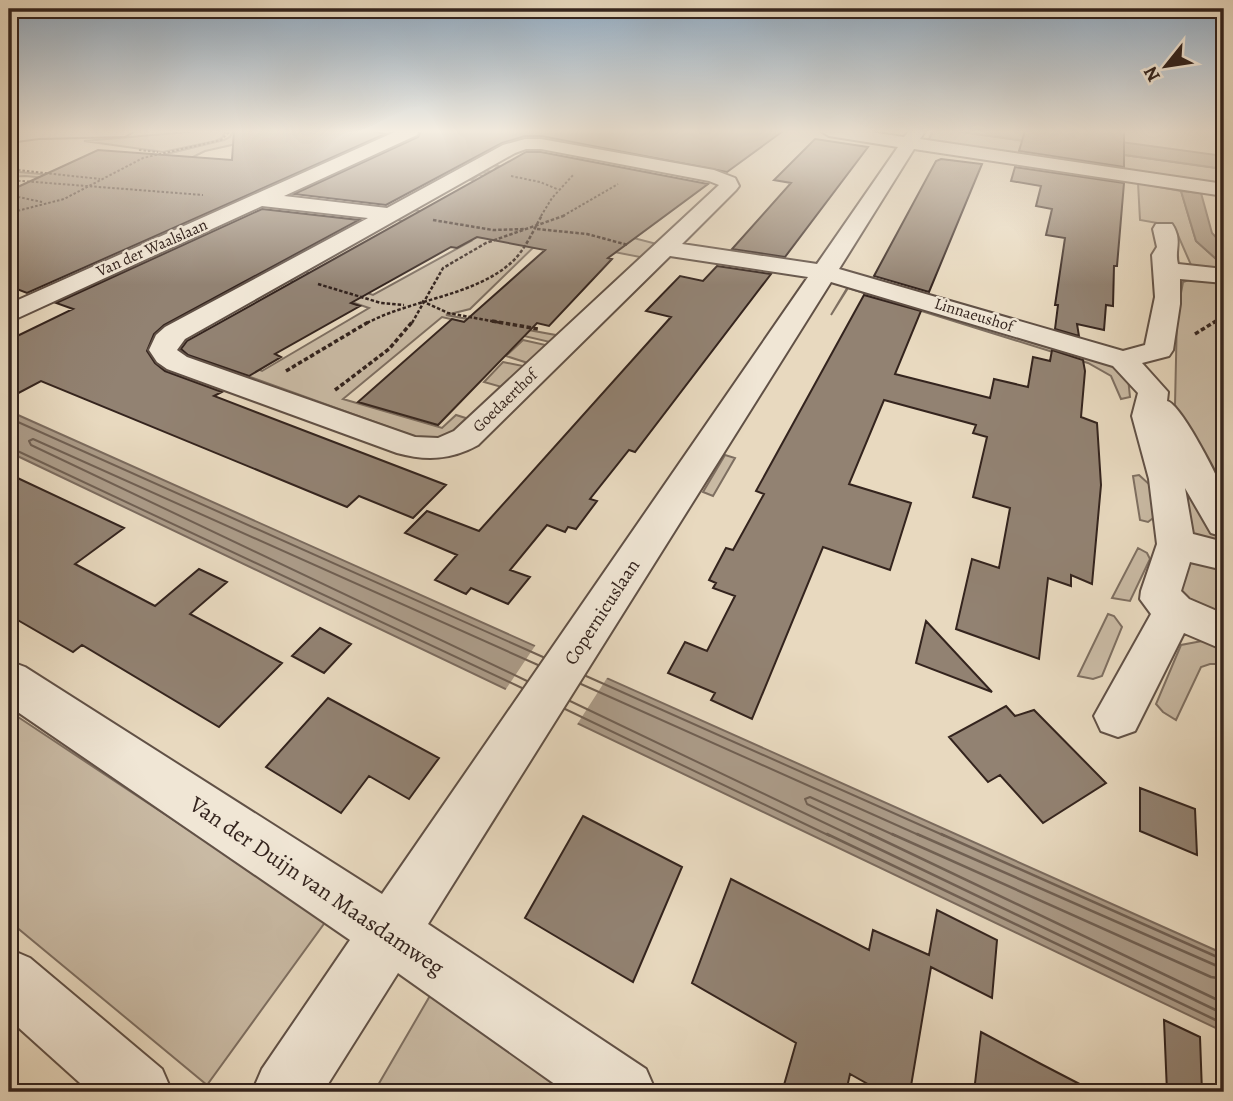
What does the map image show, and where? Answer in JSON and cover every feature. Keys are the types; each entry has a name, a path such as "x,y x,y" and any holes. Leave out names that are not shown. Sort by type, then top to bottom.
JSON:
{"street":[{"name":"Van der Waalslaan","path":"9,314 297,182"},
{"name":"Goedaerthof","path":"448,182 175,333 166,341 163,350 177,363 423,449 452,446 466,438 573,336 730,186 728,182"},
{"name":"Copernicuslaan","path":"285,1092 883,182"},
{"path":"1179,182 1224,190"},
{"path":"258,200 390,213"},
{"path":"662,251 825,272"},
{"path":"1219,275 1172,254 1167,310 1159,337 1161,384 1153,396 1148,416 1166,479 1176,544 1161,591 1161,599 1174,611 1224,632"},
{"name":"Linnaeushof","path":"825,272 1123,360"},
{"path":"1159,350 1123,360 1170,418 1202,487 1224,524"},
{"path":"1166,479 1202,487"},
{"path":"1176,544 1224,556"},
{"path":"1118,716 1174,611"},
{"name":"Van der Duijn van Maasdamweg","path":"9,681 390,933 623,1092"},
{"path":"9,979 139,1092"}],"path":[{"path":"48,182 165,191"},
{"path":"9,214 64,199 95,182"},
{"path":"256,391 324,346 405,305 472,285 498,273 524,249 546,203 565,182"},
{"path":"309,410 389,349 410,327 422,301 443,268 467,251 534,229 586,204 621,182"},
{"path":"9,195 48,204"},
{"path":"390,213 493,230 534,229 587,234 662,251"},
{"path":"289,270 318,285 354,296 380,303 405,305"},
{"path":"422,301 448,313 573,336"}],"shaded area":[{"path":"95,182 141,182 134,186"},
{"path":"521,182 547,183 544,182 631,182 568,221 657,244 645,258 543,238 470,309 446,315 561,336 554,343 442,317 343,399 442,428 456,415 472,420 453,438 430,442 195,357 194,351 187,355 170,348 197,327 207,331 192,340 262,371 369,308 285,279 300,270 373,295 471,241 394,219 409,209 495,226 542,186"},
{"path":"1193,182 1224,182 1224,187"},
{"path":"1138,183 1181,191 1196,241 1224,266 1224,272 1191,265 1174,226 1140,220"},
{"path":"1201,276 1224,279 1224,496 1175,405 1177,315 1183,282"},
{"path":"849,285 1110,365 1128,378 1130,397 1121,399 1111,376 1088,363 848,288 831,315"},
{"path":"523,340 550,346 531,364 506,356"},
{"path":"503,362 528,367 505,388 484,382"},
{"path":"725,455 735,458 713,496 703,492"},
{"path":"1139,475 1150,485 1157,515 1148,522 1140,520 1133,476"},
{"path":"1182,489 1200,495 1223,542 1193,541"},
{"path":"1138,548 1147,553 1150,559 1130,601 1112,598"},
{"path":"1191,557 1224,567 1224,623 1182,594 1175,584"},
{"path":"1108,614 1114,616 1122,627 1102,676 1093,679 1078,676"},
{"path":"1202,641 1224,646 1224,664 1201,667 1176,720 1156,704 1181,645"},
{"path":"9,711 326,921 207,1085 9,921"},
{"path":"431,994 579,1092 374,1092"}],"water":[{"path":"1181,191 1201,193 1212,233 1224,246 1224,266 1196,241"},
{"path":"9,411 1224,954 1224,1032 9,452"}],"pier":[{"path":"537,643 611,676 607,678 576,726 504,692"}],"building":[{"path":"28,182 276,182 27,293 9,286 9,191"},
{"path":"319,182 428,182 386,205 294,194"},
{"path":"472,182 708,184 608,258 612,259 549,326 537,323 438,425 358,402 452,319 464,322 545,250 477,237 457,248 451,247 351,303 360,306 275,354 281,357 249,376 188,355 181,349 187,341"},
{"path":"787,182 841,182 785,257 732,249 791,183"},
{"path":"924,182 974,182 929,292 874,276"},
{"path":"1019,182 1124,183 1117,266 1114,266 1113,306 1106,305 1104,330 1077,324 1079,336 1055,329 1058,305 1055,305 1065,238 1046,235 1052,209 1036,206 1041,186"},
{"path":"262,209 359,220 164,325 154,334 147,351 165,371 222,392 214,396 446,485 413,518 359,496 347,507 41,381 9,398 9,340 73,309 56,303"},
{"path":"717,266 771,274 635,452 629,450 590,499 597,501 576,529 568,527 565,532 547,525 510,570 530,577 508,604 471,588 466,594 435,580 457,555 405,533 427,511 479,531 671,317 646,311 680,276 703,281"},
{"path":"864,295 921,311 895,374 990,398 994,379 1028,387 1033,357 1050,361 1052,350 1083,360 1085,371 1081,417 1097,423 1101,485 1092,584 1071,575 1071,586 1048,578 1039,659 956,629 972,559 999,568 1010,508 973,497 987,437 973,433 976,425 884,400 849,484 911,503 890,570 823,547 752,719 711,700 715,693 668,673 685,642 707,651 735,596 713,588 716,583 709,580 726,548 733,550 764,494 756,491"},
{"path":"9,474 124,528 75,564 155,606 199,569 227,582 190,614 282,663 219,727 82,645 73,652 9,615"},
{"path":"926,621 992,692 916,663"},
{"path":"320,628 351,644 324,673 292,656"},
{"path":"328,698 439,758 409,799 369,776 341,813 266,767"},
{"path":"1006,706 1015,716 1034,710 1106,783 1043,823 1000,775 988,782 949,737"},
{"path":"1140,788 1195,809 1197,855 1140,831"},
{"path":"583,816 682,867 633,982 525,918"},
{"path":"731,879 869,950 873,930 929,955 937,910 997,940 992,998 931,967 910,1092 882,1092 850,1074 846,1092 782,1092 796,1043 692,983"},
{"path":"1164,1020 1200,1037 1202,1092 1167,1092"},
{"path":"981,1032 1041,1064 1095,1092 974,1092"}]}
